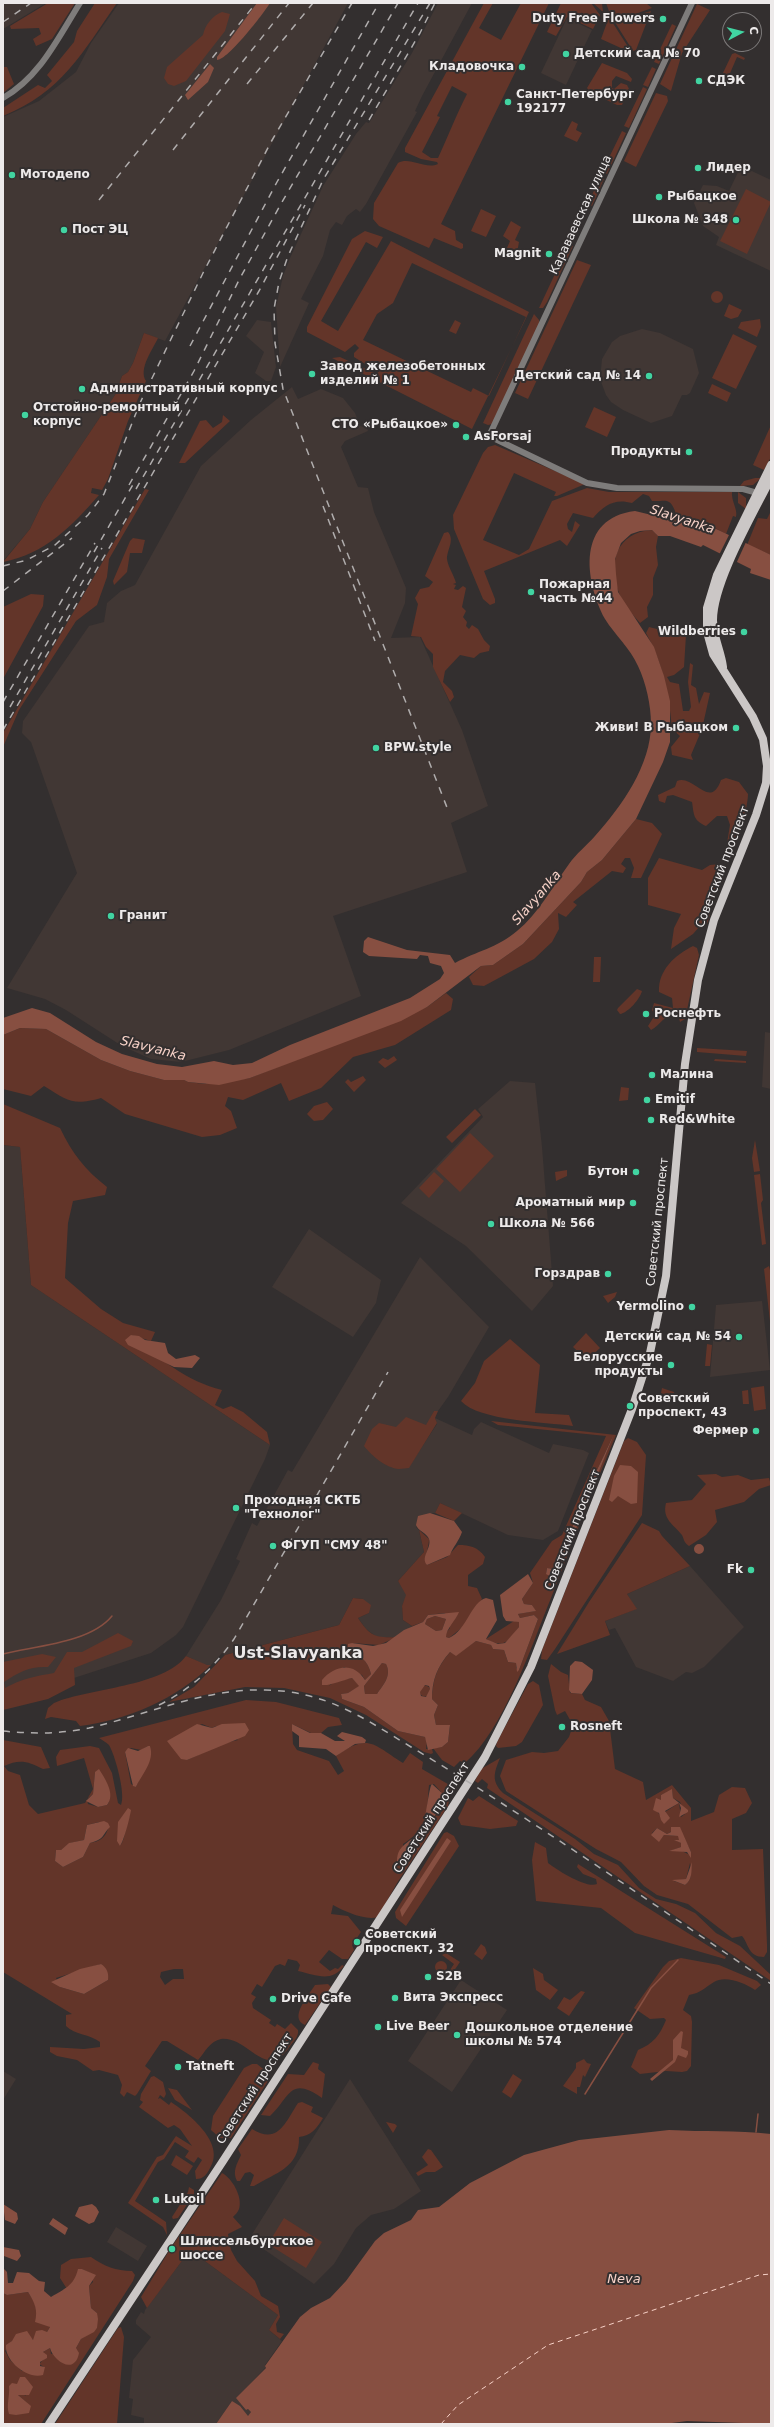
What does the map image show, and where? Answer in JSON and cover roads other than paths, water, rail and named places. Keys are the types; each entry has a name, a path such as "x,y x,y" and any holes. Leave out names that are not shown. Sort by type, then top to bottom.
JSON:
{"main road":[{"path":"760,493 771,465"},
{"path":"760,493 771,478"},
{"name":"Советский проспект","path":"49,2424 485,1757 532,1667 632,1409 650,1353 666,1276 685,1064 697,986 714,920 756,815 766,783 765,752 759,728 724,670 718,665 709,643 706,620 710,596 760,493"}],"street":[{"path":"3,98 21,86 42,64 80,3"},
{"name":"Караваевская улица","path":"692,3 489,436 597,486 617,488 743,489 760,493"}],"water":[{"path":"257,3 270,3 237,45 222,58 217,60 217,57"},
{"path":"210,64 214,68 208,82 188,100 185,95"},
{"path":"635,511 710,529 712,527 771,555 771,580 750,573 751,569 703,545 701,547 670,536 658,536 652,530 640,531 631,534 621,543 615,559 618,592 654,647 664,676 670,701 670,742 663,762 636,819 602,860 587,872 581,882 523,944 493,965 481,966 427,1007 401,1021 250,1078 219,1085 188,1082 184,1080 164,1080 130,1071 101,1060 46,1029 20,1028 3,1035 3,1018 32,1008 50,1013 96,1042 122,1054 157,1064 182,1067 214,1061 233,1065 252,1063 290,1045 410,998 440,979 444,973 441,966 430,963 428,956 420,955 417,959 369,956 363,952 364,941 368,937 407,950 450,955 455,963 502,941 517,931 532,916 572,860 615,812 633,784 646,755 650,739 651,724 646,687 635,659 605,619 598,603 590,569 590,553 594,538 603,525 616,516"},
{"path":"131,1335 139,1336 145,1340 165,1343 168,1353 176,1359 195,1355 200,1358 192,1368 174,1367 128,1345 125,1340"},
{"path":"614,1434 558,1574 553,1578 546,1574 547,1568 553,1569 557,1564 588,1489"},
{"path":"620,1465 631,1466 638,1472 637,1503 631,1504 618,1496 612,1502 609,1500 614,1476"},
{"path":"430,1513 454,1521 462,1532 450,1555 427,1565 425,1562 425,1556 429,1546 429,1539 416,1525 418,1516"},
{"path":"697,1544 701,1544 703,1545 703,1553 697,1554 694,1551 694,1547"},
{"path":"528,1574 533,1583 522,1599 524,1604 532,1605 536,1611 518,1614 520,1618 534,1615 538,1619 519,1670 517,1672 516,1663 508,1662 504,1650 493,1649 491,1645 476,1641 456,1656 450,1652 436,1674 432,1692 432,1699 438,1705 434,1715 436,1725 450,1725 448,1742 442,1747 428,1750 425,1737 398,1731 364,1707 342,1699 341,1694 348,1693 359,1686 352,1678 333,1684 322,1685 322,1680 327,1675 338,1669 349,1668 355,1670 365,1680 371,1674 365,1661 348,1648 348,1644 352,1643 373,1646 386,1643 404,1630 423,1622 428,1615 459,1612 446,1634 446,1637 449,1638 460,1629 476,1605 486,1598 493,1600 497,1620 486,1639 498,1644 505,1643 519,1627 519,1622 506,1621 503,1616 500,1595","holes":["435,1616 446,1619 442,1630 436,1631 425,1624 427,1619","382,1663 386,1664 388,1668 387,1676 384,1684 377,1694 365,1694 364,1686","425,1685 429,1686 430,1689 426,1697 421,1696 420,1692"]},
{"path":"575,1661 582,1662 593,1670 592,1680 582,1694 571,1693 569,1690 570,1666"},
{"path":"245,1723 249,1730 245,1736 187,1760 181,1759 167,1741 197,1724 212,1728 222,1724"},
{"path":"292,1724 310,1733 321,1733 335,1741 345,1741 337,1736 342,1732 362,1737 366,1740 365,1743 355,1744 336,1756 326,1749 299,1747 299,1736 292,1731"},
{"path":"150,1746 151,1757 136,1787 133,1786 125,1752 128,1748 138,1751"},
{"path":"99,1769 109,1787 110,1796 107,1805 98,1807 86,1801 93,1794 95,1772"},
{"path":"432,1784 443,1794 443,1808 427,1823 424,1836 414,1847 405,1864 401,1867 397,1861 398,1855 403,1846 419,1833 422,1828"},
{"path":"672,1789 673,1798 688,1810 688,1812 679,1817 681,1808 679,1803 665,1811 670,1818 664,1824 659,1813 653,1810 656,1798 661,1800 661,1795"},
{"path":"128,1808 131,1810 125,1834 120,1846 117,1841 118,1822"},
{"path":"104,1821 108,1823 110,1827 101,1839 90,1843 83,1857 63,1867 55,1861 56,1850 61,1850 69,1843 84,1840 87,1825"},
{"path":"671,1827 680,1827 691,1852 691,1858 687,1852 669,1851 681,1847 681,1843 674,1840 679,1840 678,1836 664,1835 659,1842 651,1835 657,1828 667,1834 671,1832"},
{"path":"447,1838 451,1841 402,1917 400,1910"},
{"path":"692,1862 688,1883 685,1885 672,1880 686,1879"},
{"path":"101,1964 107,1971 108,1980 84,1994 60,1987 51,1982 80,1969"},
{"path":"681,2031 683,2032 681,2048 688,2051 686,2058 678,2055 675,2062 652,2081 650,2079 673,2060 673,2040"},
{"name":"Neva","path":"669,2130 771,2134 771,2424 687,2421 664,2424 216,2424 232,2401 240,2406 248,2416 251,2412 248,2409 246,2410 236,2398 266,2368 265,2366 300,2317 311,2308 330,2298 346,2281 375,2241 384,2233 411,2220 418,2210 439,2207 470,2183 524,2155 579,2140"},
{"path":"3,2204 17,2213 18,2219 15,2224 5,2220"},
{"path":"92,2204 99,2212 94,2222 89,2224 75,2216 79,2207"},
{"path":"53,2218 68,2228 65,2235 49,2224"},
{"path":"3,2247 19,2250 21,2256 17,2261 4,2256 3,2258"},
{"path":"3,2268 7,2272 8,2283 13,2283 17,2272 29,2273 39,2281 45,2282 44,2291 51,2297 71,2283 78,2269 82,2269 96,2275 89,2286 91,2308 97,2313 97,2328 94,2332 81,2339 76,2348 79,2353 77,2360 69,2365 64,2364 56,2358 50,2348 43,2352 47,2355 47,2358 40,2362 40,2366 45,2367 43,2375 37,2376 24,2372 13,2362 6,2351 6,2345 12,2341 16,2334 27,2331 33,2340 36,2331 42,2330 47,2332 50,2327 35,2322 35,2307 28,2292 7,2295 3,2293"},
{"path":"20,2377 25,2377 33,2387 29,2395 18,2395 31,2406 29,2413 16,2415 9,2414 9,2386 12,2383 17,2384"}],"waterway":[{"path":"3,1654 46,1646 76,1638 102,1625 112,1616"},
{"path":"585,2094 651,1988 678,1960"},
{"path":"756,2132 758,2114"}],"railway":[{"path":"3,22 31,3"},
{"path":"99,200 256,3"},
{"path":"173,150 289,3"},
{"path":"247,84 313,3"},
{"path":"3,566 27,560 55,545 88,515 104,494 140,403 203,273 271,142 352,3"},
{"path":"190,346 277,182 379,3"},
{"path":"129,485 194,371 239,280 282,202 398,3"},
{"path":"136,489 418,3"},
{"path":"430,3 323,180 288,256 279,282 274,309 275,343 283,389 448,810"},
{"path":"369,120 420,33 435,3"},
{"path":"3,730 259,291 305,205"},
{"path":"94,552 135,481"},
{"path":"323,506 375,641"},
{"path":"3,591 72,538"},
{"path":"3,702 95,543"},
{"path":"10,707 102,548"},
{"path":"159,1705 192,1685 210,1668 234,1639 388,1372"},
{"path":"3,1731 46,1733 78,1730 110,1723 176,1703 220,1693 265,1690 306,1695 325,1701 359,1716 483,1791 771,1984"}],"place":[{"name":"Duty Free Flowers","path":"663,19"},
{"name":"Детский сад № 70","path":"566,54"},
{"name":"Кладовочка","path":"522,67"},
{"name":"СДЭК","path":"699,81"},
{"name":"Санкт-Петербург 192177","path":"508,102"},
{"name":"Лидер","path":"698,168"},
{"name":"Мотодепо","path":"12,175"},
{"name":"Рыбацкое","path":"659,197"},
{"name":"Школа № 348","path":"736,220"},
{"name":"Пост ЭЦ","path":"64,230"},
{"name":"Magnit","path":"549,254"},
{"name":"Завод железобетонных изделий № 1","path":"312,374"},
{"name":"Детский сад № 14","path":"649,376"},
{"name":"Административный корпус","path":"82,389"},
{"name":"Отстойно-ремонтный корпус","path":"25,415"},
{"name":"СТО «Рыбацкое»","path":"456,425"},
{"name":"AsForsaj","path":"466,437"},
{"name":"Продукты","path":"689,452"},
{"name":"Пожарная часть №44","path":"531,592"},
{"name":"Wildberries","path":"744,632"},
{"name":"Живи! В Рыбацком","path":"736,728"},
{"name":"BPW.style","path":"376,748"},
{"name":"Гранит","path":"111,916"},
{"name":"Роснефть","path":"646,1014"},
{"name":"Малина","path":"652,1075"},
{"name":"Emitif","path":"647,1100"},
{"name":"Red&White","path":"651,1120"},
{"name":"Бутон","path":"636,1172"},
{"name":"Ароматный мир","path":"633,1203"},
{"name":"Школа № 566","path":"491,1224"},
{"name":"Горздрав","path":"608,1274"},
{"name":"Yermolino","path":"692,1307"},
{"name":"Детский сад № 54","path":"739,1337"},
{"name":"Белорусские продукты","path":"671,1365"},
{"name":"Советский проспект, 43","path":"630,1406"},
{"name":"Фермер","path":"756,1431"},
{"name":"Проходная СКТБ \"Технолог\"","path":"236,1508"},
{"name":"ФГУП \"СМУ 48\"","path":"273,1546"},
{"name":"Fk","path":"751,1570"},
{"name":"Rosneft","path":"562,1727"},
{"name":"Советский проспект, 32","path":"357,1942"},
{"name":"S2B","path":"428,1977"},
{"name":"Вита Экспресс","path":"395,1998"},
{"name":"Drive Cafe","path":"273,1999"},
{"name":"Live Beer","path":"378,2027"},
{"name":"Дошкольное отделение школы № 574","path":"457,2035"},
{"name":"Tatneft","path":"178,2067"},
{"name":"Lukoil","path":"156,2200"},
{"name":"Шлиссельбургское шоссе","path":"172,2249"}],"district":[{"name":"Ust-Slavyanka","path":"298,1654"}],"water label":[{"name":"Slavyanka","path":"682,520"},
{"name":"Slavyanka","path":"537,898"},
{"name":"Slavyanka","path":"153,1049"}]}
